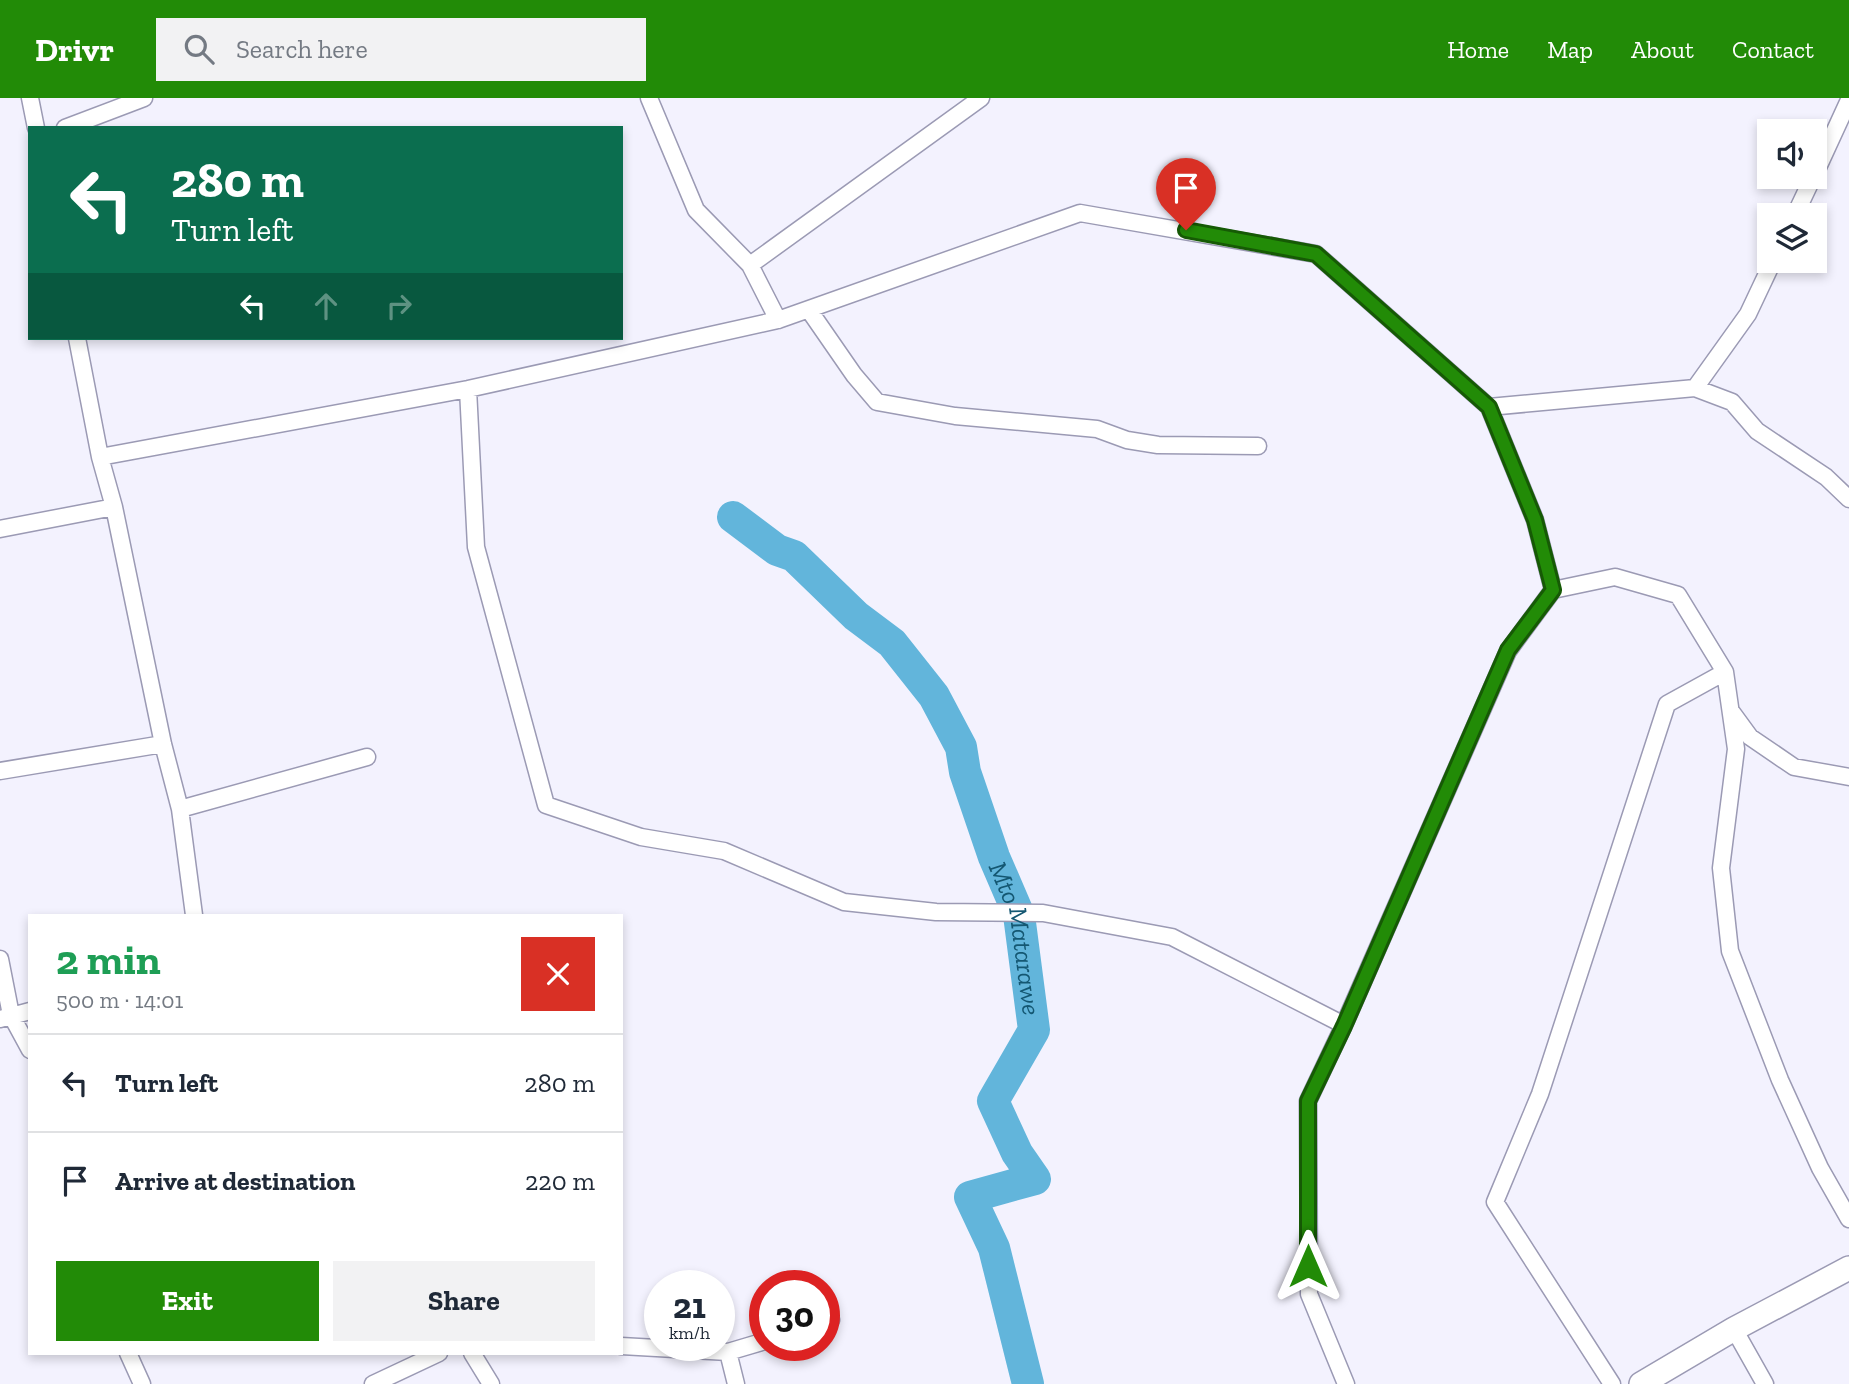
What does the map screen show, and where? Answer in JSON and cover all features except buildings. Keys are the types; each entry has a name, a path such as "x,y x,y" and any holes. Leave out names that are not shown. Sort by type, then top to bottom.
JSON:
{"main road":[{"path":"1641,1384 1734,1329 1849,1268"}],"street":[{"path":"30,98 36,126"},
{"path":"70,126 144,98"},
{"path":"649,98 696,210 750,265 778,320"},
{"path":"750,265 981,98"},
{"path":"1827,147 1849,100"},
{"path":"100,457 468,389 778,320 1080,213 1316,254 1489,407 1535,520 1553,590"},
{"path":"1695,388 1748,314 1767,273"},
{"path":"809,310 854,375 877,402 955,416 1097,429 1127,440 1158,445 1258,446"},
{"path":"77,340 100,457 114,507 163,744 180,808 194,914"},
{"path":"1489,407 1695,388 1732,402 1757,431 1826,477 1849,499"},
{"path":"468,389 475,547 546,805 641,837 723,851 844,902 936,912 1043,913 1172,937 1344,1026"},
{"path":"0,529 114,507"},
{"path":"1346,1384 1309,1294 1308,1101 1344,1026 1508,650 1553,590 1615,577 1678,595 1725,672 1736,749 1721,868 1730,951 1780,1080 1820,1168 1849,1219"},
{"path":"1612,1384 1495,1202 1540,1094 1667,704 1725,672"},
{"path":"1730,709 1750,737 1794,767 1849,777"},
{"path":"0,771 163,744"},
{"path":"180,808 368,757"},
{"path":"0,959 6,1017 28,1047"},
{"path":"6,1017 28,1012"},
{"path":"1734,1329 1765,1384"},
{"path":"623,1346 644,1347"},
{"path":"129,1355 142,1384"},
{"path":"373,1384 435,1355"},
{"path":"473,1355 491,1384"},
{"path":"730,1361 736,1384"}],"waterway":[{"name":"Mto Matarawe","path":"733,517 777,550 794,556 856,616 892,643 934,696 961,747 965,772 994,857 1019,915 1034,1030 993,1101 1017,1153 1035,1179 970,1197 994,1248 1028,1384"}],"route":[{"path":"1186,230 1316,254 1489,407 1535,520 1553,590 1508,650 1344,1026 1308,1101 1308,1266"}]}
